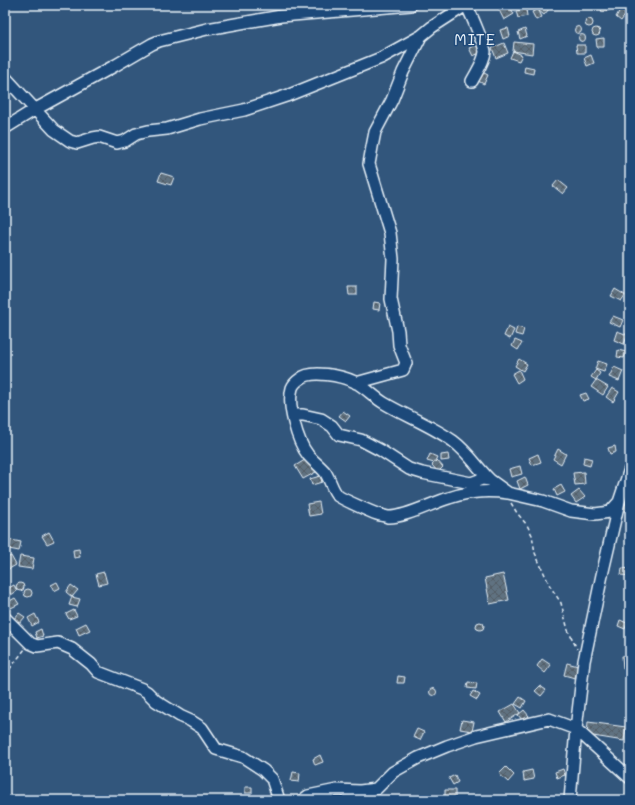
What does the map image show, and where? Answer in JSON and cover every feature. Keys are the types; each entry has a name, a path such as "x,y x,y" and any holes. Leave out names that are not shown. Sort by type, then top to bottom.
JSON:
{"street":[{"path":"5,128 34,110 159,41 207,29 281,16 411,5"},
{"path":"5,77 54,130 70,141 77,143 99,137 117,143 125,141 136,134 167,129 200,118 244,110 289,95 381,58 421,36 466,5 485,51 483,59 472,81"},
{"path":"356,382 403,370 406,363 399,345 398,331 391,299 393,259 390,233 369,164 375,132 392,100 403,72 421,36"},
{"path":"507,497 478,468 469,454 453,440 383,403 356,382 328,375 311,374 300,378 292,387 291,405 296,430 308,455 325,473 338,495 374,513 389,517 406,514 450,497 470,492 491,490 507,497 543,501 571,511 595,514 610,512 619,502"},
{"path":"294,415 303,415 321,419 332,426 339,435 361,440 380,450 409,469 471,483 482,479 490,480"},
{"path":"570,800 584,661 619,502 630,469"},
{"path":"5,618 30,643 37,646 55,643 66,646 91,664 98,672 136,686 147,692 156,701 202,728 216,749 243,757 263,770 272,779 279,800"},
{"path":"303,800 308,796 337,790 360,791 376,789 393,772 418,758 469,738 508,727 549,719 576,729 630,778"}],"path":[{"path":"507,497 527,525 532,535 535,553 550,586 561,603 568,630 584,661"},
{"path":"5,675 30,643"},
{"path":"181,800 187,797 201,800"}],"building":[{"path":"509,5 514,14 504,20 499,10"},
{"path":"543,5 549,9 544,15 538,10"},
{"path":"600,5 609,5 610,10 602,12"},
{"path":"526,9 527,16 518,18 516,11"},
{"path":"538,9 542,17 536,20 532,12"},
{"path":"620,10 626,14 621,21 616,17"},
{"path":"589,19 592,20 592,26 589,27 586,26 585,23 586,20"},
{"path":"578,26 581,27 581,33 578,34 575,33 574,30 575,27"},
{"path":"508,28 510,36 503,39 500,30"},
{"path":"596,28 599,29 599,35 596,36 593,35 592,32 593,29"},
{"path":"525,29 527,36 520,39 518,32"},
{"path":"582,34 585,35 585,41 582,42 579,41 578,38 579,35"},
{"path":"604,38 604,47 597,47 596,39"},
{"path":"514,42 533,44 532,54 513,51"},
{"path":"504,43 508,53 496,58 492,48"},
{"path":"477,45 480,53 473,56 469,48"},
{"path":"576,45 585,45 585,53 577,53"},
{"path":"513,51 522,55 519,61 510,58"},
{"path":"591,55 594,63 587,66 584,58"},
{"path":"525,66 534,68 533,74 524,72"},
{"path":"482,72 488,75 484,84 478,81"},
{"path":"161,173 174,177 171,185 158,181"},
{"path":"558,180 568,188 563,194 553,186"},
{"path":"348,287 357,287 357,295 349,295"},
{"path":"615,289 625,295 621,301 611,296"},
{"path":"374,302 380,303 379,310 373,309"},
{"path":"613,316 623,320 620,327 609,322"},
{"path":"508,327 514,330 510,339 504,336"},
{"path":"517,327 524,329 522,336 515,334"},
{"path":"617,331 628,335 624,344 614,340"},
{"path":"515,340 522,343 518,350 512,346"},
{"path":"618,350 626,352 624,358 617,357"},
{"path":"519,359 527,364 523,371 515,366"},
{"path":"598,361 607,364 604,372 595,369"},
{"path":"614,367 623,371 619,381 609,377"},
{"path":"519,370 523,379 517,383 512,374"},
{"path":"596,370 600,373 596,380 591,377"},
{"path":"596,380 608,387 603,395 591,387"},
{"path":"612,388 619,392 613,402 606,397"},
{"path":"586,393 589,399 583,401 580,395"},
{"path":"343,411 350,416 346,421 339,416"},
{"path":"615,446 616,452 610,454 608,448"},
{"path":"558,449 566,454 561,464 553,459"},
{"path":"430,454 437,457 434,463 427,461"},
{"path":"448,454 449,460 441,461 441,455"},
{"path":"538,454 541,462 532,465 529,458"},
{"path":"584,457 592,459 590,466 583,464"},
{"path":"308,458 316,472 303,479 295,466"},
{"path":"437,460 443,467 438,472 432,465"},
{"path":"520,466 522,474 511,477 509,469"},
{"path":"584,472 585,484 575,485 573,473"},
{"path":"320,476 322,482 312,485 310,479"},
{"path":"525,477 528,485 520,489 517,481"},
{"path":"561,485 565,492 557,496 554,489"},
{"path":"579,490 585,497 576,503 571,496"},
{"path":"319,502 321,514 309,516 307,504"},
{"path":"619,502 630,505 630,512 624,511"},
{"path":"49,532 54,541 47,544 42,536"},
{"path":"11,540 21,542 19,551 9,549"},
{"path":"79,549 80,557 74,558 73,550"},
{"path":"11,556 16,565 9,569 5,559"},
{"path":"20,556 34,558 32,569 18,567"},
{"path":"622,568 630,569 630,576 621,575"},
{"path":"104,572 107,583 99,585 96,574"},
{"path":"503,574 509,600 490,604 485,578"},
{"path":"57,582 60,588 54,591 51,585"},
{"path":"18,583 22,583 24,587 22,591 18,591 16,589 16,585"},
{"path":"14,585 17,591 11,595 7,589"},
{"path":"71,585 78,590 72,597 66,592"},
{"path":"28,589 31,590 31,596 28,597 25,596 24,593 25,590"},
{"path":"72,597 80,599 77,607 69,605"},
{"path":"15,598 19,604 9,609 6,603"},
{"path":"74,610 77,616 69,619 66,614"},
{"path":"19,613 25,617 19,624 13,620"},
{"path":"35,614 39,622 32,626 28,618"},
{"path":"620,620 627,623 625,629 618,626"},
{"path":"478,622 482,622 484,626 482,630 478,630 476,628 476,624"},
{"path":"86,623 90,630 79,635 76,628"},
{"path":"41,629 43,636 37,638 35,632"},
{"path":"630,655 630,671 625,671 625,669 623,669 622,656"},
{"path":"542,659 551,665 545,673 537,666"},
{"path":"567,663 578,666 575,678 564,675"},
{"path":"398,676 405,677 404,683 397,683"},
{"path":"468,682 477,683 476,689 467,688"},
{"path":"540,686 546,690 541,696 535,691"},
{"path":"433,688 436,689 436,695 433,696 430,695 429,692 430,689"},
{"path":"473,691 480,695 477,700 470,696"},
{"path":"520,697 526,701 522,708 515,704"},
{"path":"514,704 520,713 506,722 500,712"},
{"path":"524,710 529,716 523,721 518,715"},
{"path":"462,720 474,722 472,731 460,729"},
{"path":"588,722 626,727 624,741 587,735"},
{"path":"417,729 424,732 420,740 413,737"},
{"path":"320,755 323,762 315,765 313,759"},
{"path":"506,767 514,775 508,782 499,774"},
{"path":"563,769 565,775 557,778 555,772"},
{"path":"532,770 534,779 524,781 523,772"},
{"path":"293,772 300,773 299,782 291,781"},
{"path":"455,775 458,782 453,785 449,778"},
{"path":"245,787 252,787 252,793 245,793"},
{"path":"445,790 455,790 455,800 445,800"}],"district":[{"name":"MITE","path":"475,38"}]}
